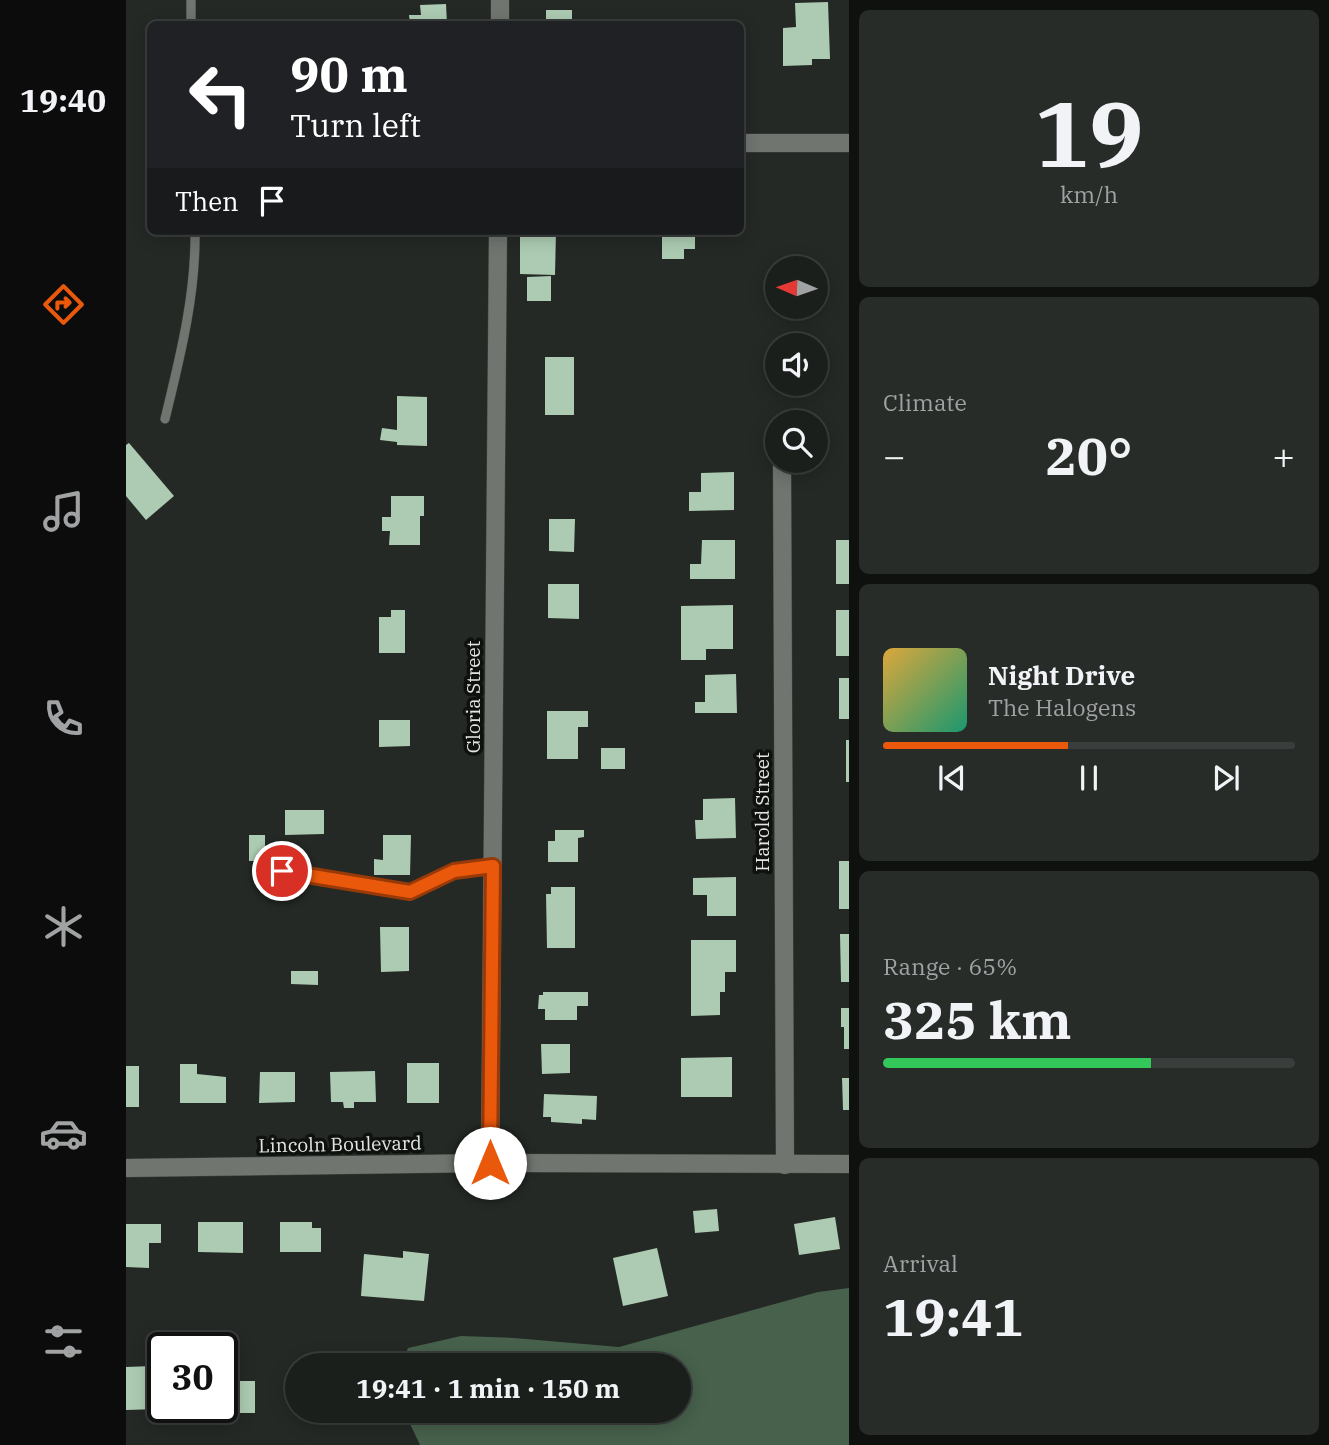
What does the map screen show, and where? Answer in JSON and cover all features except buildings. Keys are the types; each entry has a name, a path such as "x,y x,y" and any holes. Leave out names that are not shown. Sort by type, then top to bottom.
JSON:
{"street":[{"path":"500,0 500,21"},
{"path":"744,143 849,143"},
{"name":"Gloria Street","path":"490,1163 498,235"},
{"name":"Harold Street","path":"782,473 785,1164"},
{"name":"Lincoln Boulevard","path":"126,1168 490,1163 849,1164"}],"lane":[{"path":"191,0 191,21"},
{"path":"165,419 189,307 195,235"},
{"path":"282,871 410,892 454,871 493,866"}],"green space":[{"path":"849,1288 849,1445 420,1445 410,1423 691,1423 691,1353 406,1353 408,1348 461,1336 619,1347 818,1292"}],"route":[{"path":"282,871 410,892 454,871 493,866 490,1163"}]}
